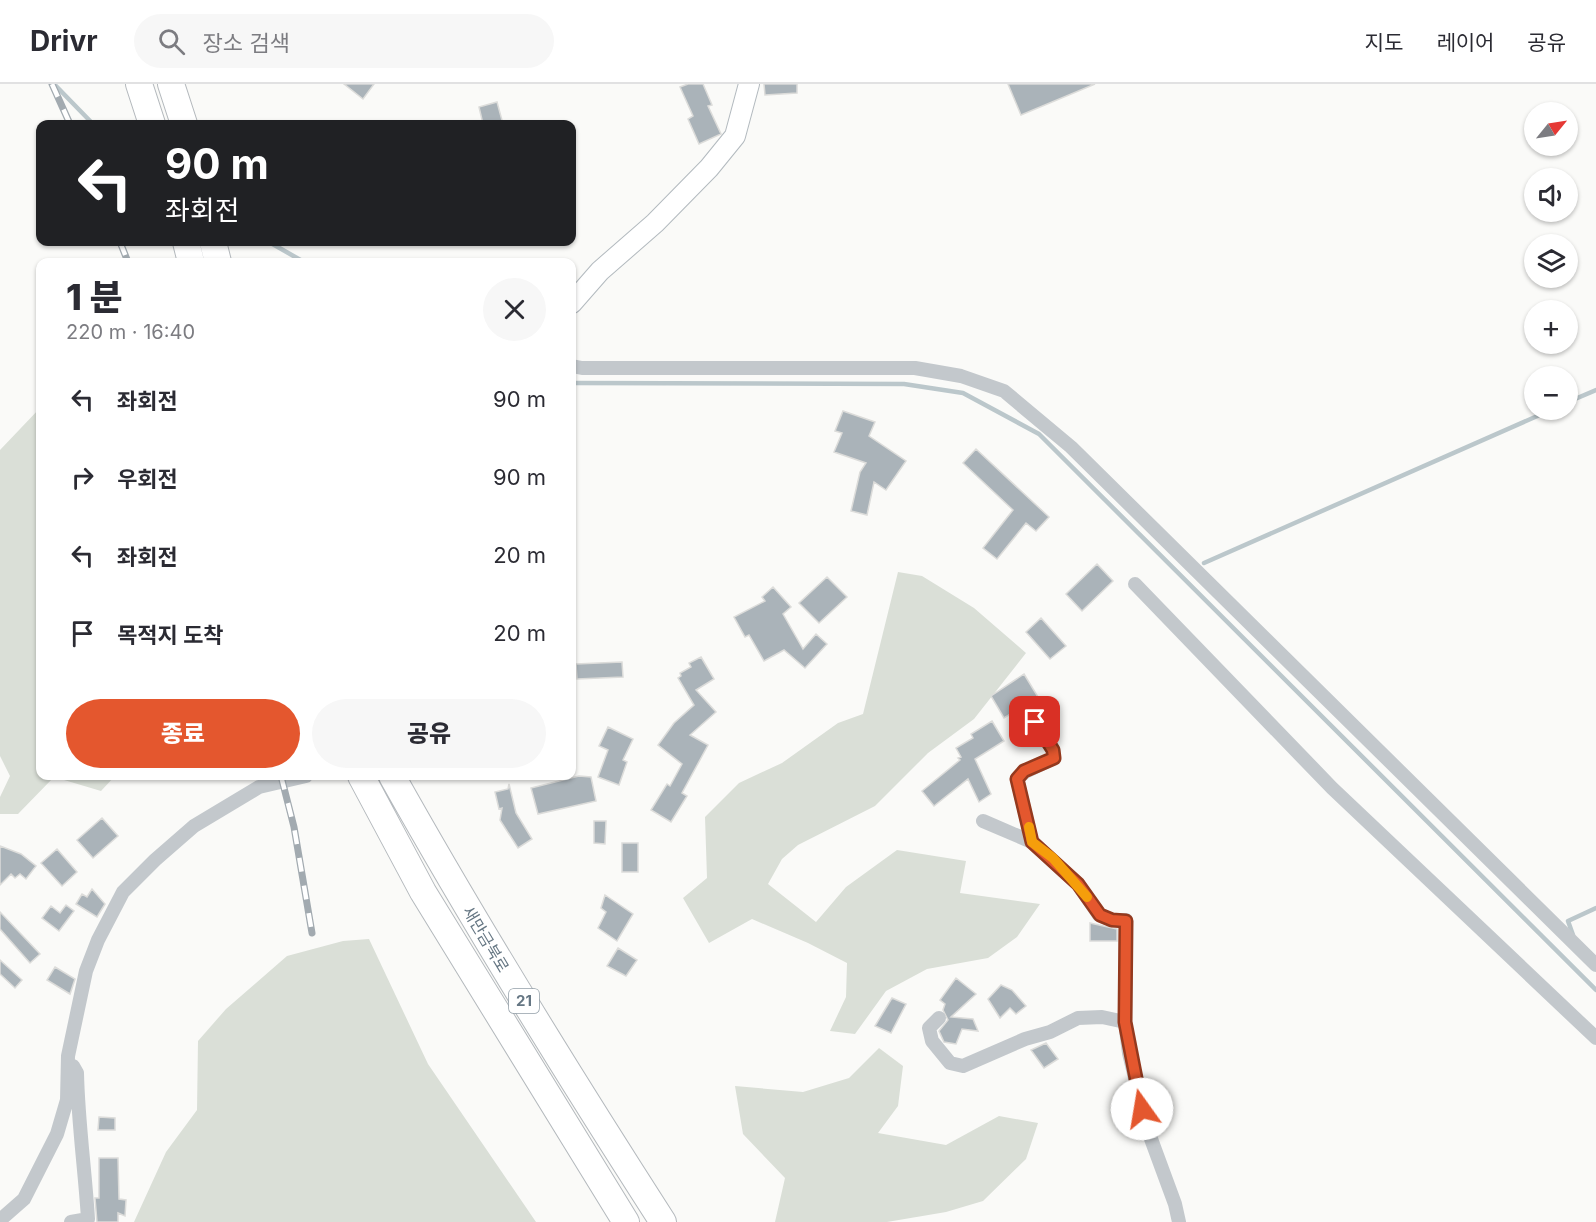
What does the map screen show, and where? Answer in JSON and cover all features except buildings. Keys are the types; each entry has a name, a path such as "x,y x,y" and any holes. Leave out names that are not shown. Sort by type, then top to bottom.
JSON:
{"highway":[{"path":"139,84 151,120"},
{"path":"171,84 183,120"},
{"name":"새만금북로","path":"363,780 423,892 626,1222"},
{"name":"새만금북로","path":"394,780 448,876 560,1061 663,1222"}],"street":[{"path":"576,298 600,271 655,223 715,160 735,135 749,84"},
{"path":"576,367 915,369 962,376 1004,391 1071,447 1596,965"},
{"path":"1136,584 1332,788 1596,1038"},
{"path":"1032,842 1017,779 1024,771 1054,758 1053,750 1035,722"},
{"path":"0,1220 24,1199 57,1134 67,1100 69,1056 86,971 98,940 123,892 194,826 259,787 289,780"},
{"path":"983,821 1032,842 1078,884 1100,915 1112,920 1126,921 1125,1022 1135,1081 1147,1128 1175,1204 1179,1222"},
{"path":"939,1018 929,1028 932,1041 950,1063 963,1065 1005,1047 1050,1032 1078,1018 1102,1017 1125,1022"},
{"path":"69,1056 77,1073 80,1141 88,1221 71,1222"}],"shaded area":[{"path":"36,412 36,780 51,780 18,814 0,814 0,797 10,776 0,756 0,450"},
{"path":"898,572 922,576 974,608 1026,653 974,719 928,753 875,806 798,845 782,859 768,884 816,922 846,887 897,850 966,861 960,893 1040,904 1017,937 988,958 927,969 886,991 855,1034 830,1031 846,997 847,963 752,919 709,943 683,898 707,878 705,817 739,783 782,763 838,723 863,714"},
{"path":"64,780 111,780 101,791"},
{"path":"369,939 428,1064 536,1222 134,1222 166,1152 197,1110 198,1041 226,1009 287,956 343,941"},
{"path":"879,1048 903,1066 898,1106 878,1133 946,1145 999,1116 1038,1123 1026,1159 983,1201 946,1212 887,1222 775,1222 785,1178 743,1134 735,1086 803,1092 849,1078"}],"waterway":[{"path":"54,84 89,120"},
{"path":"276,246 297,258"},
{"path":"576,383 904,384 963,393 1039,434 1596,990"},
{"path":"1578,398 1596,390"},
{"path":"1204,563 1528,420"},
{"path":"1573,935 1568,921 1596,908"}],"railway":[{"path":"52,84 68,120"},
{"path":"122,246 126,258"},
{"path":"282,780 294,827 312,933"}],"slow traffic":[{"path":"1029,827 1032,842 1053,858 1087,897"}],"route":[{"path":"1035,722 1053,750 1054,758 1024,771 1017,779 1032,842 1053,858 1078,884 1100,915 1112,920 1126,921 1125,1022 1129,1053 1142,1109"}]}
